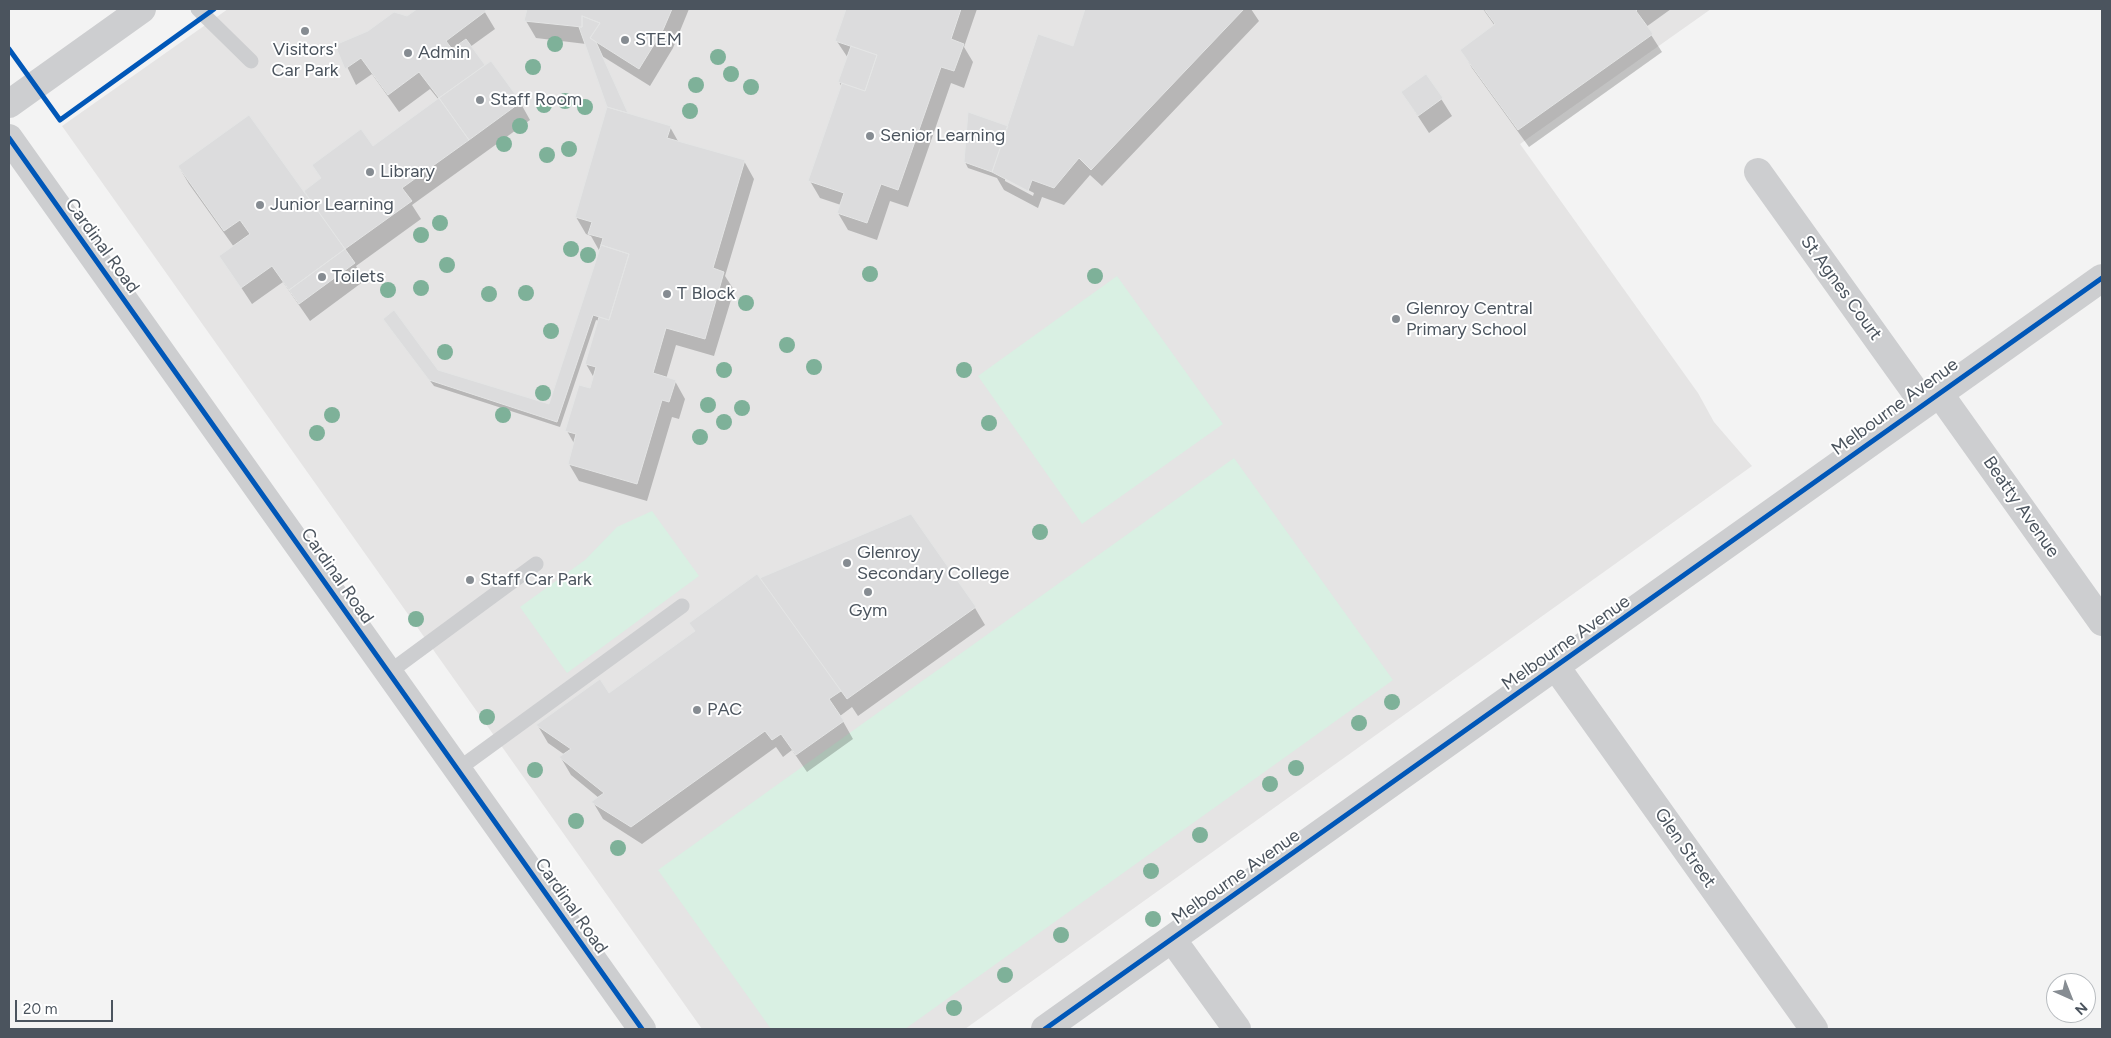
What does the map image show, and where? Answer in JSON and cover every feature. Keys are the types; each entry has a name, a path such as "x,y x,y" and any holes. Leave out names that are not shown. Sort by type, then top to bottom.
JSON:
{"street":[{"path":"9,104 142,9"},
{"name":"Cardinal Road","path":"9,138 642,1029"},
{"name":"St Agnes Court","path":"1758,172 1932,398"},
{"name":"Melbourne Avenue","path":"1045,1029 2102,278"},
{"name":"Beatty Avenue","path":"1932,398 2102,622"},
{"name":"Glen Street","path":"1556,667 1814,1029"},
{"path":"1172,939 1236,1029"}],"lane":[{"path":"198,9 251,61"},
{"path":"388,672 536,564"},
{"path":"457,770 682,606"}],"shaded area":[{"name":"Glenroy Secondary College","path":"228,9 1711,9 1520,144 1698,393 1714,422 1752,466 965,1029 702,1029 62,126"}],"green space":[{"path":"1117,276 1223,424 1082,524 978,376"},
{"path":"1234,458 1393,680 905,1029 771,1029 658,870"},
{"path":"652,511 699,576 567,673 520,607 585,560 617,527"}],"building":[{"name":"Admin","path":"417,9 485,9 486,11 446,41 452,49 466,39 485,65 439,98 419,72 388,95 361,58 345,69 335,45 368,31 394,12 407,16"},
{"name":"STEM","path":"527,9 672,9 663,30 639,69 590,38 600,23 582,16 582,27 524,21"},
{"name":"Senior Learning","path":"846,9 961,9 951,39 964,44 954,71 941,67 898,190 881,184 867,223 837,213 844,193 808,181 842,83 865,91 877,55 835,41"},
{"path":"1085,9 1244,9 1091,170 1079,158 1054,188 1032,180 1028,191 992,172 1038,34 1073,46"},
{"path":"1484,9 1638,9 1636,11 1653,34 1518,130 1460,50 1495,24"},
{"path":"582,16 600,23 590,38 596,42 628,113 607,107 579,27 582,27"},
{"path":"851,46 877,55 865,91 838,82"},
{"name":"Staff Room","path":"491,61 521,102 469,140 439,98"},
{"path":"1426,74 1443,98 1418,116 1401,92"},
{"name":"Library","path":"439,98 469,140 402,188 412,201 345,249 304,191 321,178 312,165 361,129 373,146"},
{"name":"T Block","path":"607,107 671,126 667,138 745,160 713,268 724,272 705,339 666,328 653,373 676,380 669,402 662,400 637,484 568,464 576,434 565,431 579,385 590,388 596,367 585,364 599,317 609,320 629,254 601,245 603,238 588,234 592,222 575,217"},
{"path":"968,112 1008,126 992,172 964,162"},
{"name":"Junior Learning","path":"249,115 345,249 289,290 272,266 241,288 219,256 250,234 240,220 224,231 178,166"},
{"path":"601,245 629,254 609,320 593,315 557,422 429,380 383,319 394,310 438,370 549,404"},
{"name":"Toilets","path":"345,249 355,263 299,304 289,290"},
{"name":"Gym","path":"911,514 976,607 847,699 760,578"},
{"name":"PAC","path":"757,574 841,691 829,699 844,721 796,755 781,734 772,740 765,731 631,827 591,802 604,793 559,757 571,749 536,725 600,679 609,693 695,631 689,623"}],"cycle path":[{"path":"9,49 60,120 214,9"},
{"path":"9,138 642,1029"},
{"path":"1045,1029 2102,278"}],"place":[{"name":"Visitors' Car Park","path":"305,31"},
{"name":"STEM","path":"625,40"},
{"name":"Admin","path":"408,53"},
{"name":"Staff Room","path":"480,100"},
{"name":"Senior Learning","path":"870,136"},
{"name":"Library","path":"370,172"},
{"name":"Junior Learning","path":"260,205"},
{"name":"Toilets","path":"322,277"},
{"name":"T Block","path":"667,294"},
{"name":"Glenroy Central Primary School","path":"1396,319"},
{"name":"Glenroy Secondary College","path":"847,563"},
{"name":"Staff Car Park","path":"470,580"},
{"name":"Gym","path":"868,592"},
{"name":"PAC","path":"697,710"}]}
